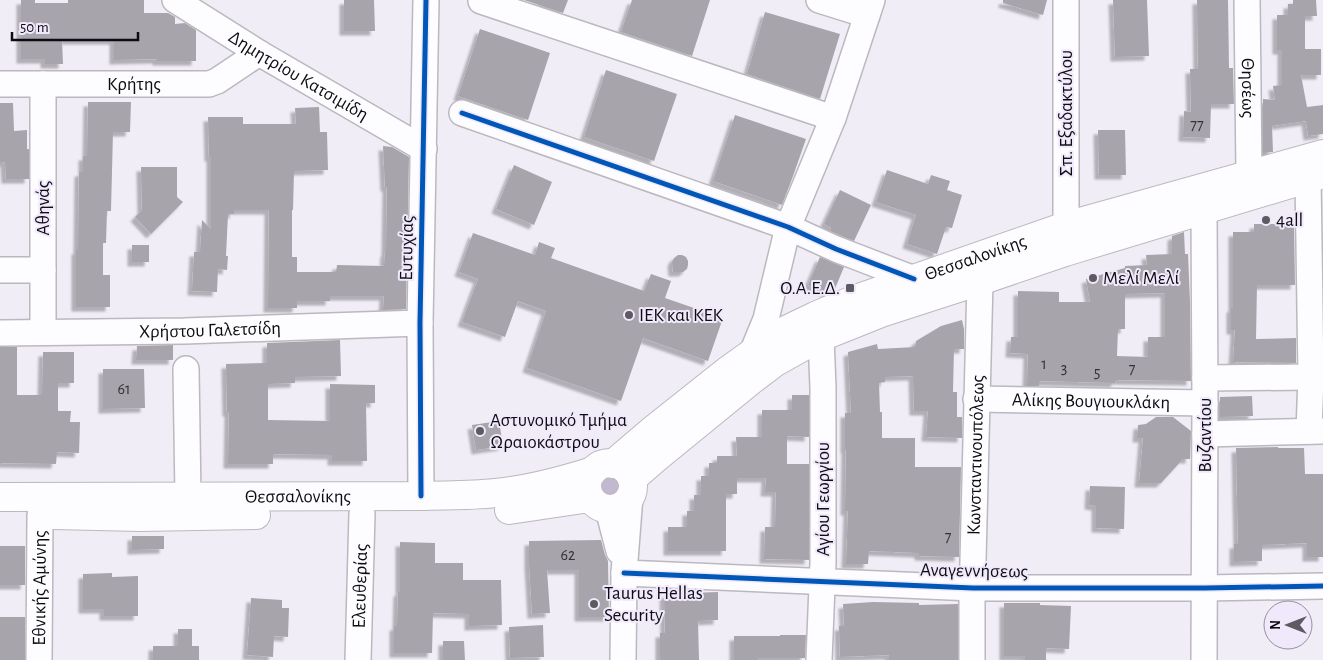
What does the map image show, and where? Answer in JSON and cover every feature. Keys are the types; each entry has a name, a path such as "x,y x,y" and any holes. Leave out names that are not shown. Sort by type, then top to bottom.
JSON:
{"main road":[{"name":"Θεσσαλονίκης","path":"0,497 421,496 481,494 513,491 542,485 611,486 697,394 788,329 815,316 854,300 1066,226 1323,154"},
{"name":"Θεσσαλονίκης","path":"0,516 140,517 490,513 611,486 662,453 774,363 821,337 882,312 1065,252 1316,176"}],"street":[{"name":"Δημητρίου Κατσιμίδη","path":"175,0 259,53 424,149"},
{"name":"Ευτυχίας","path":"421,496 420,323 426,0"},
{"path":"481,0 833,118"},
{"path":"752,353 766,319 788,228 833,118 870,8 819,0"},
{"name":"Σπ. Εξαδακτύλου","path":"1066,0 1066,226"},
{"name":"Θησέως","path":"1246,0 1249,176"},
{"name":"Κρήτης","path":"0,84 209,84 217,81 259,53"},
{"name":"Αθηνάς","path":"43,84 43,332"},
{"path":"462,113 788,228 836,250 914,279"},
{"path":"1205,434 1316,431 1311,377 1316,176"},
{"name":"Βυζαντίου","path":"1204,210 1204,660"},
{"path":"0,270 43,270"},
{"name":"Κωνσταντινουπόλεως","path":"972,660 972,588 980,281"},
{"name":"Χρήστου Γαλετσίδη","path":"0,333 184,331 420,323"},
{"name":"Αγίου Γεωργίου","path":"818,660 823,562 823,388 821,337"},
{"path":"186,369 188,497"},
{"name":"Αλίκης Βουγιουκλάκη","path":"976,399 1205,390 1311,377"},
{"path":"611,486 624,573 623,660"},
{"name":"Ελευθερίας","path":"358,660 362,514"},
{"name":"Εθνικής Αμύνης","path":"39,660 40,515"},
{"name":"Αναγεννήσεως","path":"624,573 972,588 1323,586"}],"shaded area":[{"path":"606,474 617,480 619,488 611,498 603,499 596,495 594,483"}],"building":[{"path":"21,0 35,0 35,3 68,3 68,0 144,0 144,13 168,13 175,17 175,24 185,23 196,30 196,61 157,61 157,59 114,60 114,40 62,40 63,64 45,64 45,59 21,59"},
{"path":"344,0 374,0 375,31 344,31"},
{"path":"524,0 568,0 563,13"},
{"path":"632,0 710,0 692,56 621,32"},
{"path":"1003,0 1047,0 1043,15 1003,3"},
{"path":"1113,0 1147,0 1149,56 1115,57"},
{"path":"1197,0 1228,0 1229,68 1233,68 1234,104 1211,104 1210,138 1183,137 1184,111 1191,112 1190,69 1198,69"},
{"path":"1293,0 1316,0 1317,16 1305,16 1305,49 1321,49 1321,75 1301,75 1307,107 1323,105 1323,134 1308,136 1306,121 1272,126 1273,152 1263,153 1263,99 1275,100 1273,86 1282,85 1282,50 1277,50 1277,15 1288,15 1288,4 1293,4"},
{"path":"765,12 840,34 820,99 747,74"},
{"path":"480,29 550,53 528,120 458,96"},
{"path":"606,70 677,94 654,161 584,137"},
{"path":"88,102 131,102 130,132 113,132 111,211 107,211 106,243 103,243 103,275 110,275 110,307 76,307 79,172 83,172 83,156 87,156"},
{"path":"0,103 13,103 14,131 27,130 29,179 6,179 5,162 0,163"},
{"path":"319,107 320,132 327,132 328,170 294,171 292,257 297,257 297,272 336,272 337,265 384,266 387,187 385,187 383,146 392,147 409,157 406,309 383,310 384,296 330,296 330,301 297,301 297,308 268,308 269,210 234,210 234,214 228,214 227,270 218,269 217,292 192,291 194,252 200,252 202,220 211,229 211,157 209,157 208,117 243,117 243,124 296,124 295,108"},
{"path":"735,115 806,139 782,205 713,181"},
{"path":"1098,130 1125,130 1126,175 1099,175"},
{"path":"514,165 552,182 534,225 496,209"},
{"path":"141,167 177,167 177,197 183,202 151,234 135,217 142,210"},
{"path":"887,170 928,184 931,175 950,181 947,190 962,195 952,228 946,227 937,254 907,244 916,215 876,202"},
{"path":"840,190 871,205 854,241 830,231 831,228 824,224"},
{"path":"1254,224 1294,224 1295,285 1257,285 1256,339 1296,338 1296,363 1233,362 1235,330 1231,330 1231,308 1233,308 1233,232 1254,232"},
{"path":"1184,232 1185,254 1188,254 1191,381 1116,380 1115,383 1039,381 1039,386 1027,386 1028,354 1010,353 1011,337 1018,337 1018,291 1059,292 1059,302 1090,302 1086,279 1125,268 1125,266 1147,265 1146,255 1172,254 1172,236","holes":["1165,293 1165,337 1148,337 1148,357 1117,356 1118,329 1125,329 1125,294"]},
{"name":"ΙΕΚ και ΚΕΚ","path":"473,233 535,255 539,242 555,248 551,258 644,291 651,274 671,281 665,298 723,318 708,361 643,338 621,401 527,368 546,311 518,301 505,337 462,322 478,279 459,272"},
{"path":"132,245 149,245 149,262 132,262"},
{"path":"678,255 686,257 688,261 687,269 683,272 673,272 672,262"},
{"path":"820,257 844,267 834,291 829,293 808,285"},
{"path":"962,320 964,349 954,349 953,392 957,392 957,417 962,417 962,438 926,437 928,411 914,411 913,376 885,377 885,382 879,383 882,438 915,438 915,467 961,467 959,557 919,556 919,553 869,551 868,564 846,564 848,511 845,511 845,413 851,413 848,352 877,344 878,349 915,347 916,341 941,326"},
{"path":"340,340 341,376 295,377 295,383 268,384 268,420 330,421 330,384 375,385 375,403 366,403 367,461 332,461 332,455 273,454 273,464 228,464 229,412 227,412 226,364 267,363 267,343"},
{"path":"173,345 173,360 136,360 137,346"},
{"path":"0,347 17,347 17,395 42,395 43,352 74,352 74,383 58,383 58,411 71,411 70,422 80,422 79,453 57,452 56,464 0,463"},
{"path":"103,369 144,369 145,408 103,409"},
{"path":"792,395 809,395 809,437 787,436 787,464 809,464 809,560 764,559 765,527 775,527 776,492 765,492 766,478 737,478 737,494 726,494 726,551 668,551 668,527 687,527 687,511 694,511 694,495 701,495 701,476 709,476 709,463 717,463 717,456 737,456 736,437 762,437 762,410 792,410"},
{"path":"1252,396 1253,416 1220,417 1220,397"},
{"path":"1156,417 1173,417 1191,431 1190,459 1183,459 1161,483 1139,483 1143,438 1137,438 1138,425 1146,424"},
{"path":"499,421 503,446 476,450 472,425"},
{"path":"1236,448 1304,448 1305,474 1323,474 1323,557 1307,557 1307,543 1262,545 1262,561 1234,562 1234,544 1238,544"},
{"path":"1090,486 1125,487 1124,529 1096,528 1096,506 1089,505"},
{"path":"132,536 164,536 164,549 132,550"},
{"path":"601,540 608,561 609,617 579,617 579,570 547,570 550,613 532,614 529,541"},
{"path":"400,542 435,543 435,563 463,563 463,580 501,580 502,625 469,626 469,614 433,613 432,653 394,653 394,626 397,626 398,592 400,592"},
{"path":"0,546 25,546 25,585 0,585"},
{"path":"112,573 112,577 138,576 138,616 104,616 104,609 83,609 83,574"},
{"path":"718,592 718,620 698,621 699,660 660,660 660,633 665,633 664,594"},
{"path":"251,598 282,600 282,608 289,608 288,637 274,636 273,657 247,655"},
{"path":"873,602 919,603 919,605 958,604 958,660 889,660 889,655 840,657 839,626 844,626 843,604"},
{"path":"1004,603 1040,603 1040,605 1071,606 1069,649 1046,648 1046,660 1025,660 1025,656 1004,656"},
{"path":"0,617 25,617 25,660 0,660"},
{"path":"543,625 544,657 510,658 509,627"},
{"path":"178,629 192,629 192,646 199,646 199,660 153,660 153,646 178,646"},
{"path":"806,635 805,658 734,660 734,636"},
{"path":"443,641 464,641 465,660 443,660"}],"cycle path":[{"path":"421,496 420,323 426,0"},
{"path":"462,113 788,227 836,249 914,279"},
{"path":"624,573 973,588 1323,586"}],"place":[{"name":"4all","path":"1266,220"},
{"name":"Μελί Μελί","path":"1093,278"},
{"name":"Ο.Α.Ε.Δ.","path":"850,288"},
{"name":"ΙΕΚ και ΚΕΚ","path":"629,315"},
{"name":"Αστυνομικό Τμήμα Ωραιοκάστρου","path":"480,431"},
{"name":"Taurus Hellas Security","path":"594,604"}]}
